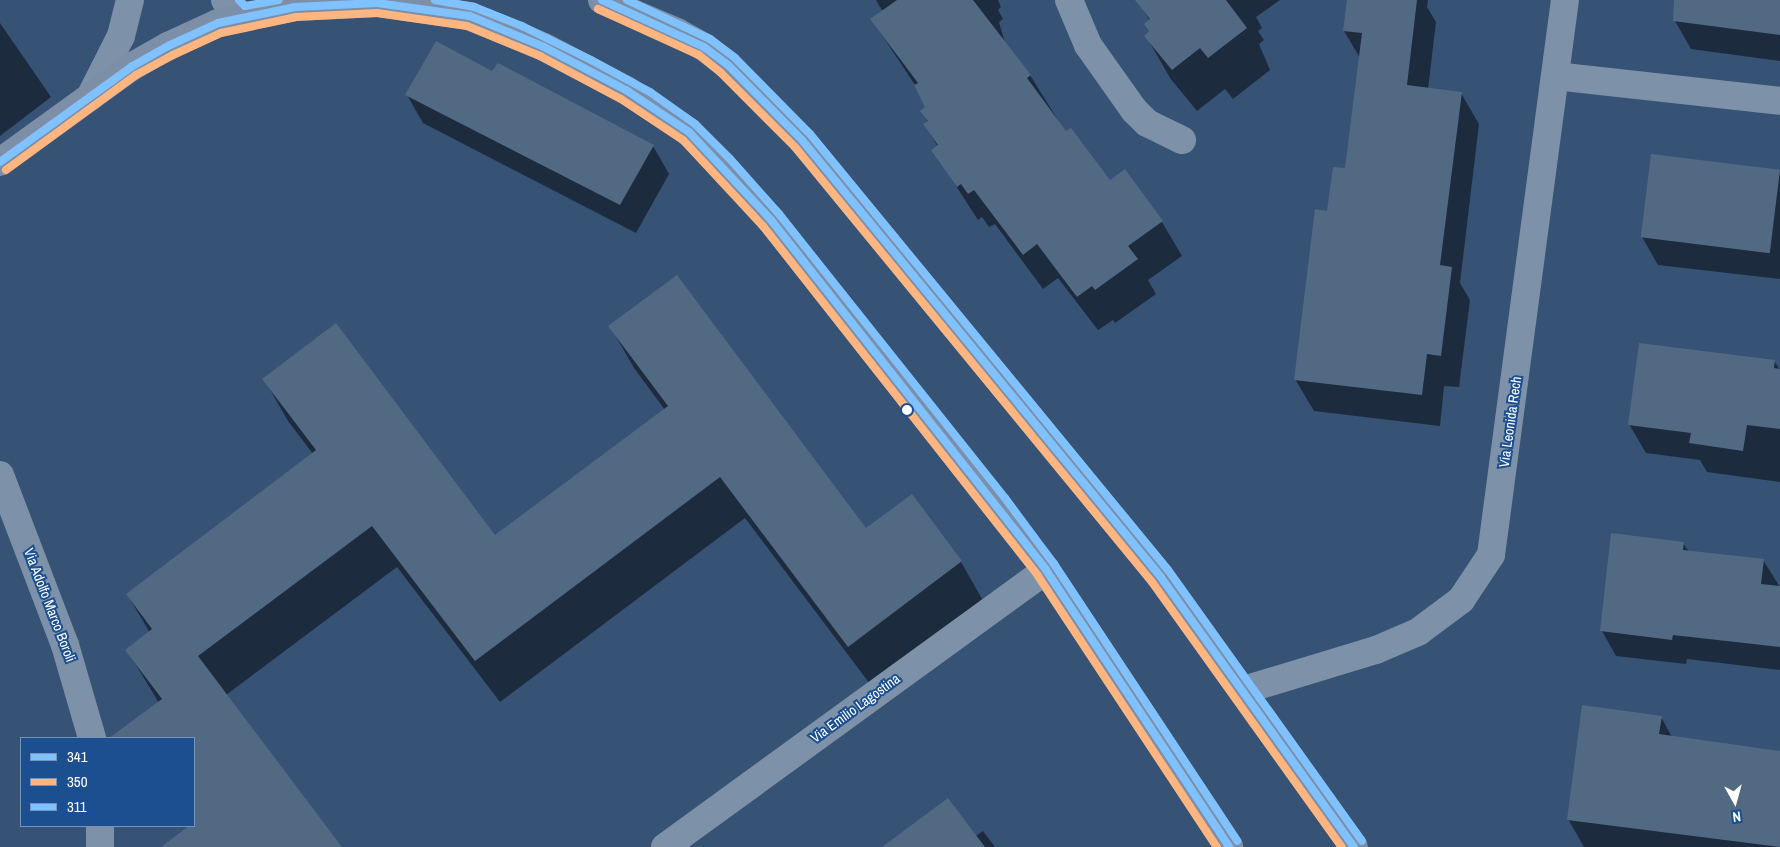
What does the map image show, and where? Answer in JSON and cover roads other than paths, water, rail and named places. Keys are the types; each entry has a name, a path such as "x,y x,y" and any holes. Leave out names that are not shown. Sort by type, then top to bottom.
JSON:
{"main road":[{"path":"619,2 704,47 728,65 802,140 1092,490 1244,690 1354,847"},
{"path":"0,162 90,97 168,46 218,23 234,8 357,3 398,4 470,16 544,47 659,111 706,148 771,220 1046,570 1229,847"}],"street":[{"path":"90,97 122,36 130,0"},
{"path":"1069,0 1088,45 1134,110 1147,123 1182,140"},
{"name":"Via Leonida Rech","path":"1244,690 1376,650 1411,636 1461,600 1483,571 1491,555 1565,0"},
{"path":"1555,76 1780,101"},
{"name":"Via Adolfo Marco Boroli","path":"0,475 72,666 92,737"},
{"name":"Via Emilio Lagostina","path":"665,847 1046,570"},
{"path":"100,827 100,847"}]}
